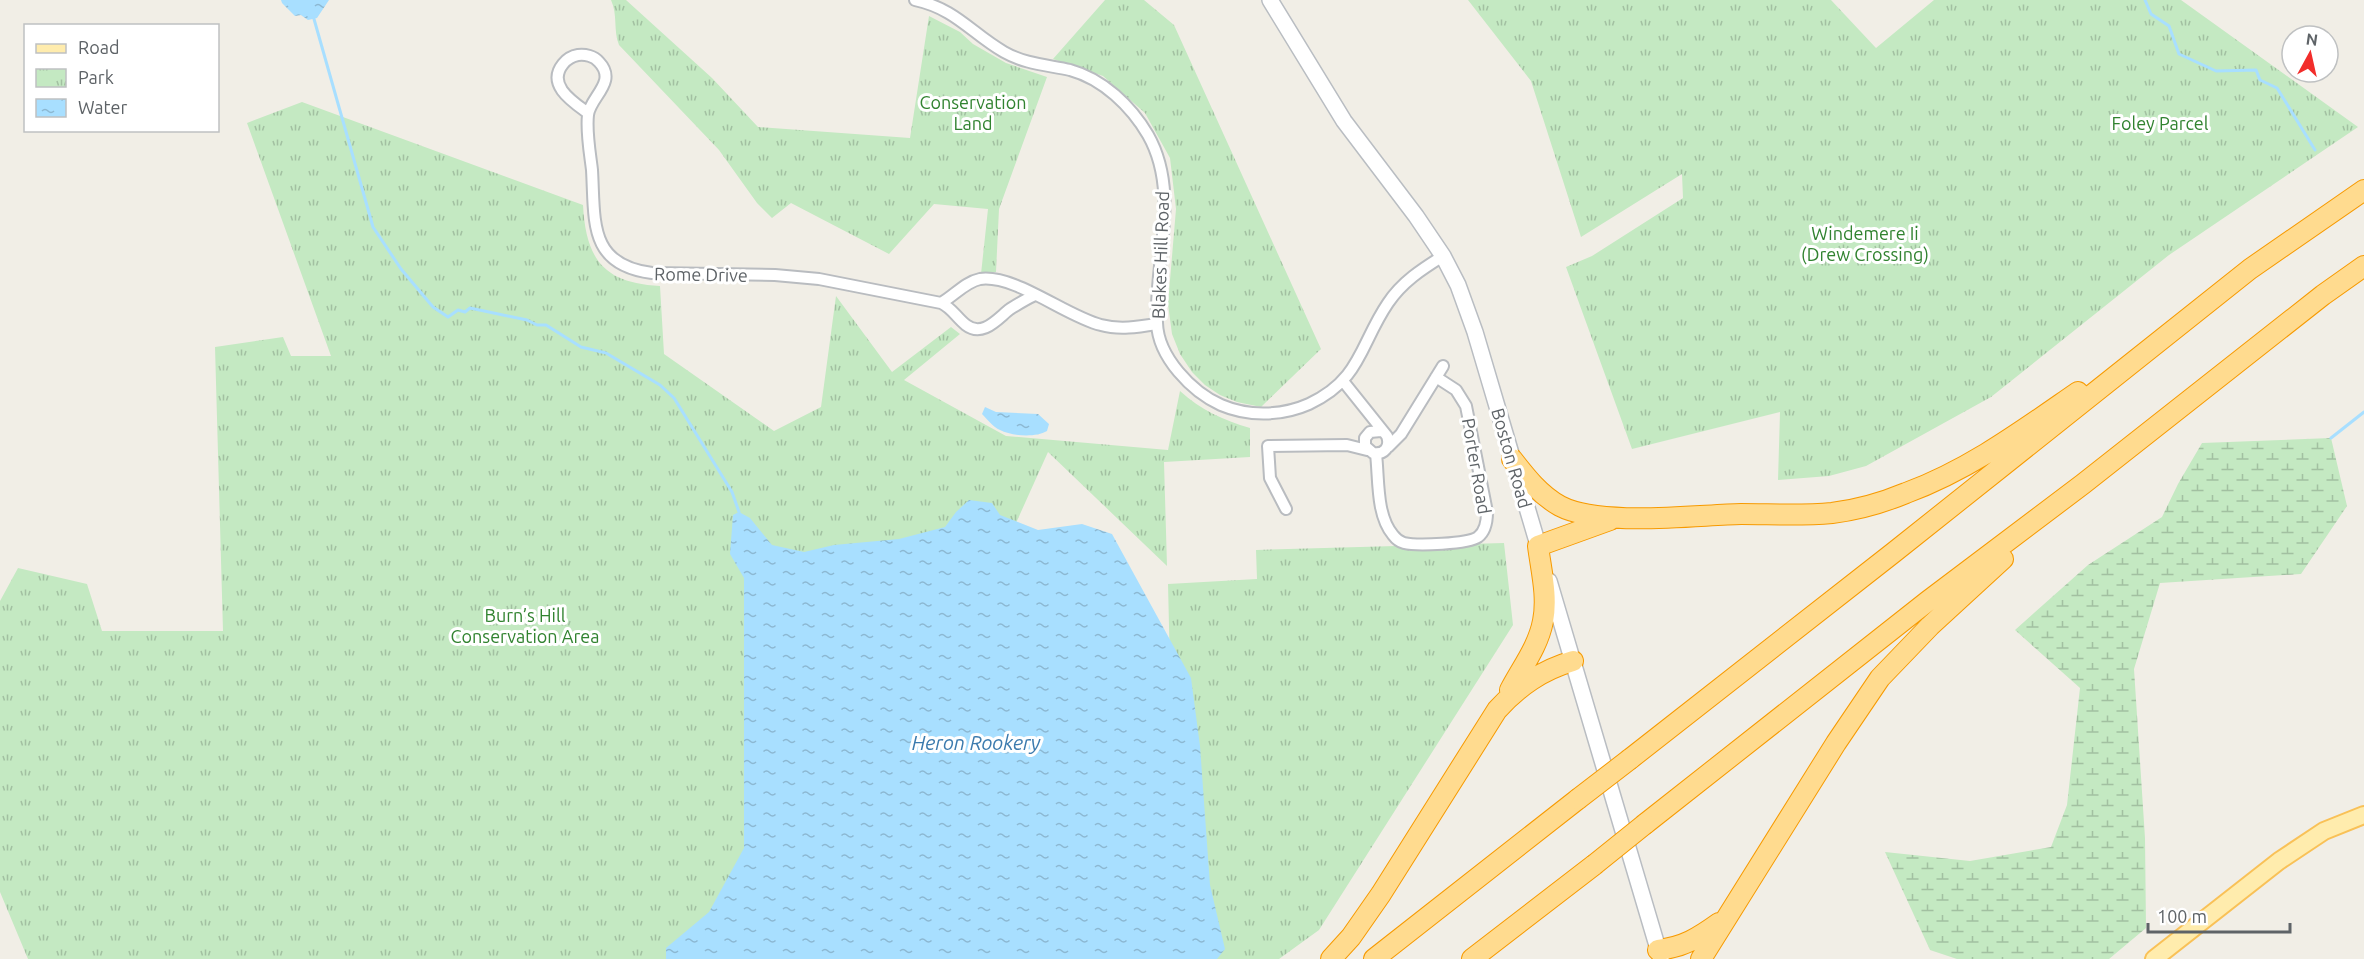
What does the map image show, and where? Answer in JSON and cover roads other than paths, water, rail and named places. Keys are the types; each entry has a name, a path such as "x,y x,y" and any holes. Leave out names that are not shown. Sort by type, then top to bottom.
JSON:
{"highway":[{"path":"1374,959 2250,269 2364,190"},
{"path":"1472,959 1928,601 2058,503 2323,295 2364,266"},
{"path":"1512,459 1539,492 1561,506 1575,511 1615,518 1744,514 1799,516 1833,513 1882,502 1931,484 1982,456 2176,329"},
{"path":"1701,959 1847,726 1880,678 1930,626 2009,554 2058,503"},
{"path":"1331,959 1351,937 1382,894 1528,660 1543,620 1544,596 1538,546 1615,518"},
{"path":"1502,705 1531,678 1573,661"},
{"path":"1659,954 1691,941 1726,918"}],"main road":[{"name":"Boston Road","path":"1270,0 1344,121 1416,216 1443,256 1467,308 1659,954"},
{"path":"2154,959 2285,856 2324,831 2364,815"}],"street":[{"name":"Blakes Hill Road","path":"915,0 935,6 960,19 993,45 1017,58 1086,76 1117,96 1136,117 1153,145 1164,186 1156,324 1166,351 1188,383 1210,399 1229,408 1264,413 1285,411 1319,399 1343,381 1361,357 1383,310 1393,296 1416,272 1443,256"},
{"path":"579,54 592,57 599,62 605,74 603,88 588,113 565,96 558,82 560,67 565,61 579,54"},
{"name":"Rome Drive","path":"588,113 596,232 605,250 621,265 631,270 652,273 774,275 819,279 941,303 955,312 965,324 979,329 986,328 1007,311 1035,295"},
{"path":"941,303 970,282 981,279 1004,282 1101,326 1127,328 1156,324"},
{"path":"1286,509 1270,478 1268,446 1347,445 1372,452 1383,452 1397,439 1443,366"},
{"name":"Porter Road","path":"1372,452 1382,508 1389,529 1398,540 1410,544 1468,542 1483,532 1487,522 1487,512 1466,406 1456,390 1436,377"},
{"path":"1343,381 1375,419 1389,440 1388,447"},
{"path":"1362,406 1366,436 1372,452"},
{"path":"1347,445 1374,430 1383,432 1400,428 1408,420"}],"water":[{"path":"281,0 329,0 317,18 308,20 301,15 295,16"},
{"path":"985,407 996,412 1038,414 1049,424 1047,431 1030,435 1005,432 995,427 982,414"},
{"name":"Heron Rookery","path":"969,500 992,503 1000,515 1038,530 1082,524 1112,534 1191,678 1200,746 1210,885 1225,949 1217,959 666,959 666,948 709,912 744,848 744,578 730,554 733,515 739,512 750,518 772,545 804,552 834,545 899,539 945,527"}],"waterway":[{"path":"2145,0 2151,14 2169,26 2179,54 2216,71 2256,70 2260,80 2277,88 2315,150"},
{"path":"314,19 373,227 401,269 433,307 448,317 458,310 465,312 470,308 527,320 537,325 546,325 581,347 606,353 660,385 674,398 732,492 739,512"},
{"path":"2331,438 2364,412"}],"park label":[{"name":"Conservation Land","path":"973,112"},
{"name":"Foley Parcel","path":"2160,123"},
{"name":"Windemere Ii (Drew Crossing)","path":"1865,243"},
{"name":"Burn’s Hill Conservation Area","path":"525,625"}]}
